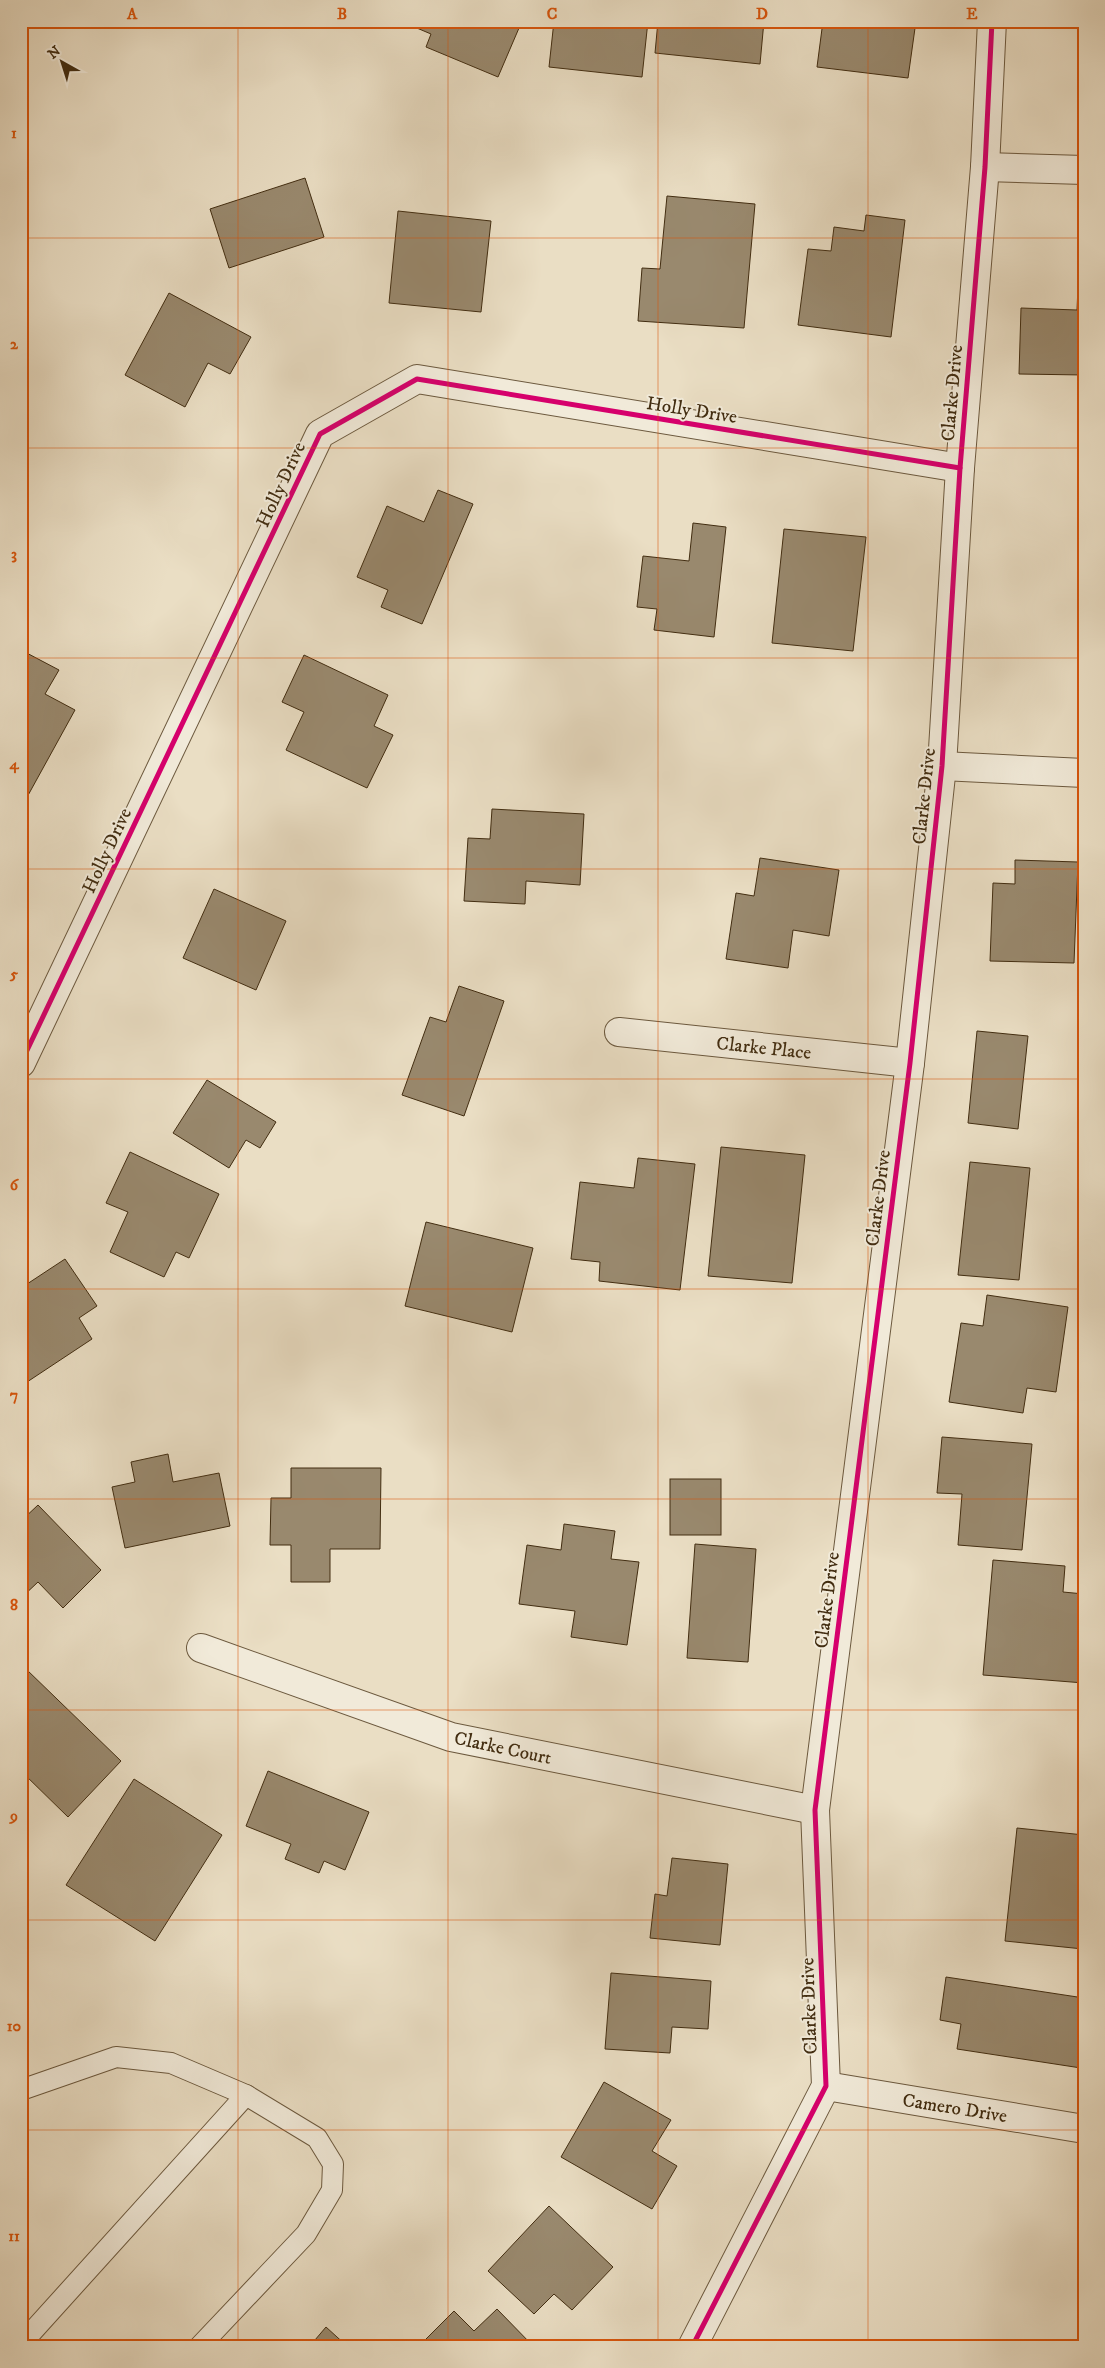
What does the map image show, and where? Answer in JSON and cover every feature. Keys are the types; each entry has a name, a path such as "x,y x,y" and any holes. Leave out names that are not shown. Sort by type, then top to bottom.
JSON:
{"street":[{"name":"Clarke Drive","path":"692,2347 826,2086 816,1810 910,1063 942,766 960,468 985,167 992,21"},
{"path":"985,167 1084,170"},
{"name":"Holly Drive","path":"21,1062 320,434 418,379 960,468"},
{"path":"942,766 1084,773"},
{"name":"Clarke Place","path":"619,1032 910,1063"},
{"name":"Clarke Court","path":"201,1648 451,1736 816,1810"},
{"name":"Camero Drive","path":"826,2086 1084,2129"}],"lane":[{"path":"21,2090 116,2057 171,2063 246,2095 317,2138 333,2164 332,2190 306,2234 199,2347"},
{"path":"21,2344 246,2095"}],"building":[{"path":"406,21 522,21 498,77 426,47 431,34 405,23"},
{"path":"554,21 648,21 642,77 549,67"},
{"path":"658,21 764,21 760,64 655,53"},
{"path":"823,21 916,21 908,78 817,67"},
{"path":"305,178 324,237 229,268 210,209"},
{"path":"667,196 755,204 744,328 638,321 642,268 660,269"},
{"path":"398,211 491,221 481,312 389,303"},
{"path":"866,215 905,220 891,337 798,325 808,249 831,251 834,227 864,231"},
{"path":"1078,286 1084,286 1084,375 1019,374 1021,308 1077,310"},
{"path":"169,293 251,337 230,374 208,363 185,407 125,375"},
{"path":"438,490 473,504 422,624 381,607 388,590 357,577 387,506 424,522"},
{"path":"693,523 726,527 714,637 654,630 657,609 637,607 643,556 689,561"},
{"path":"784,529 866,537 853,651 772,643"},
{"path":"21,650 59,670 45,694 75,710 26,799 21,796"},
{"path":"304,655 388,695 374,726 393,735 367,788 286,750 304,712 282,702"},
{"path":"492,809 584,814 580,885 526,881 525,904 464,901 468,838 490,839"},
{"path":"760,858 839,870 829,936 793,930 788,968 726,959 736,893 754,896"},
{"path":"1015,860 1078,862 1074,963 990,961 993,883 1015,884"},
{"path":"214,889 286,921 256,990 183,958"},
{"path":"459,986 504,1001 464,1116 402,1095 430,1017 446,1022"},
{"path":"977,1031 1028,1036 1018,1129 968,1123"},
{"path":"207,1080 276,1122 260,1148 246,1140 229,1168 173,1133"},
{"path":"721,1147 805,1155 792,1283 708,1276"},
{"path":"130,1152 219,1194 189,1258 176,1252 164,1277 110,1252 128,1212 106,1203"},
{"path":"638,1158 695,1164 680,1290 599,1281 600,1262 571,1259 580,1182 634,1188"},
{"path":"970,1162 1030,1168 1019,1280 958,1275"},
{"path":"426,1222 533,1248 512,1332 405,1306"},
{"path":"65,1259 97,1306 79,1318 92,1339 21,1386 21,1288"},
{"path":"987,1295 1068,1307 1056,1392 1027,1388 1023,1413 949,1402 961,1323 983,1326"},
{"path":"942,1437 1032,1444 1022,1550 958,1545 962,1494 937,1493"},
{"path":"168,1454 173,1482 219,1473 230,1526 125,1548 112,1487 135,1482 131,1462"},
{"path":"291,1468 381,1468 380,1549 330,1549 330,1582 291,1582 291,1545 270,1545 271,1498 291,1498"},
{"path":"670,1479 721,1479 721,1535 670,1535"},
{"path":"38,1505 101,1570 63,1608 38,1582 21,1598 21,1521"},
{"path":"564,1524 615,1531 611,1559 639,1562 627,1645 571,1637 575,1611 519,1604 527,1545 561,1550"},
{"path":"695,1544 756,1549 748,1662 687,1658"},
{"path":"993,1560 1065,1566 1063,1592 1084,1594 1084,1683 983,1675"},
{"path":"26,1669 121,1761 68,1817 21,1771 21,1675"},
{"path":"268,1771 369,1812 345,1870 324,1861 319,1873 285,1859 291,1844 246,1826"},
{"path":"134,1779 222,1835 155,1941 66,1885"},
{"path":"1017,1828 1084,1835 1083,1949 1005,1941"},
{"path":"672,1858 728,1864 720,1945 650,1938 655,1894 667,1896"},
{"path":"611,1973 711,1981 708,2029 672,2027 670,2053 605,2049"},
{"path":"946,1977 1084,1998 1084,2053 1081,2068 957,2049 961,2024 940,2020"},
{"path":"604,2082 671,2120 652,2151 677,2166 652,2209 561,2157"},
{"path":"549,2206 613,2267 572,2310 554,2294 534,2314 488,2271"},
{"path":"497,2309 534,2347 418,2347 454,2311 474,2331"},
{"path":"326,2327 348,2347 309,2347"}],"cycle path":[{"path":"692,2347 826,2086 815,1810 910,1063 942,766 960,468 985,167 992,21"},
{"path":"21,1063 320,434 417,379 960,468"}]}
